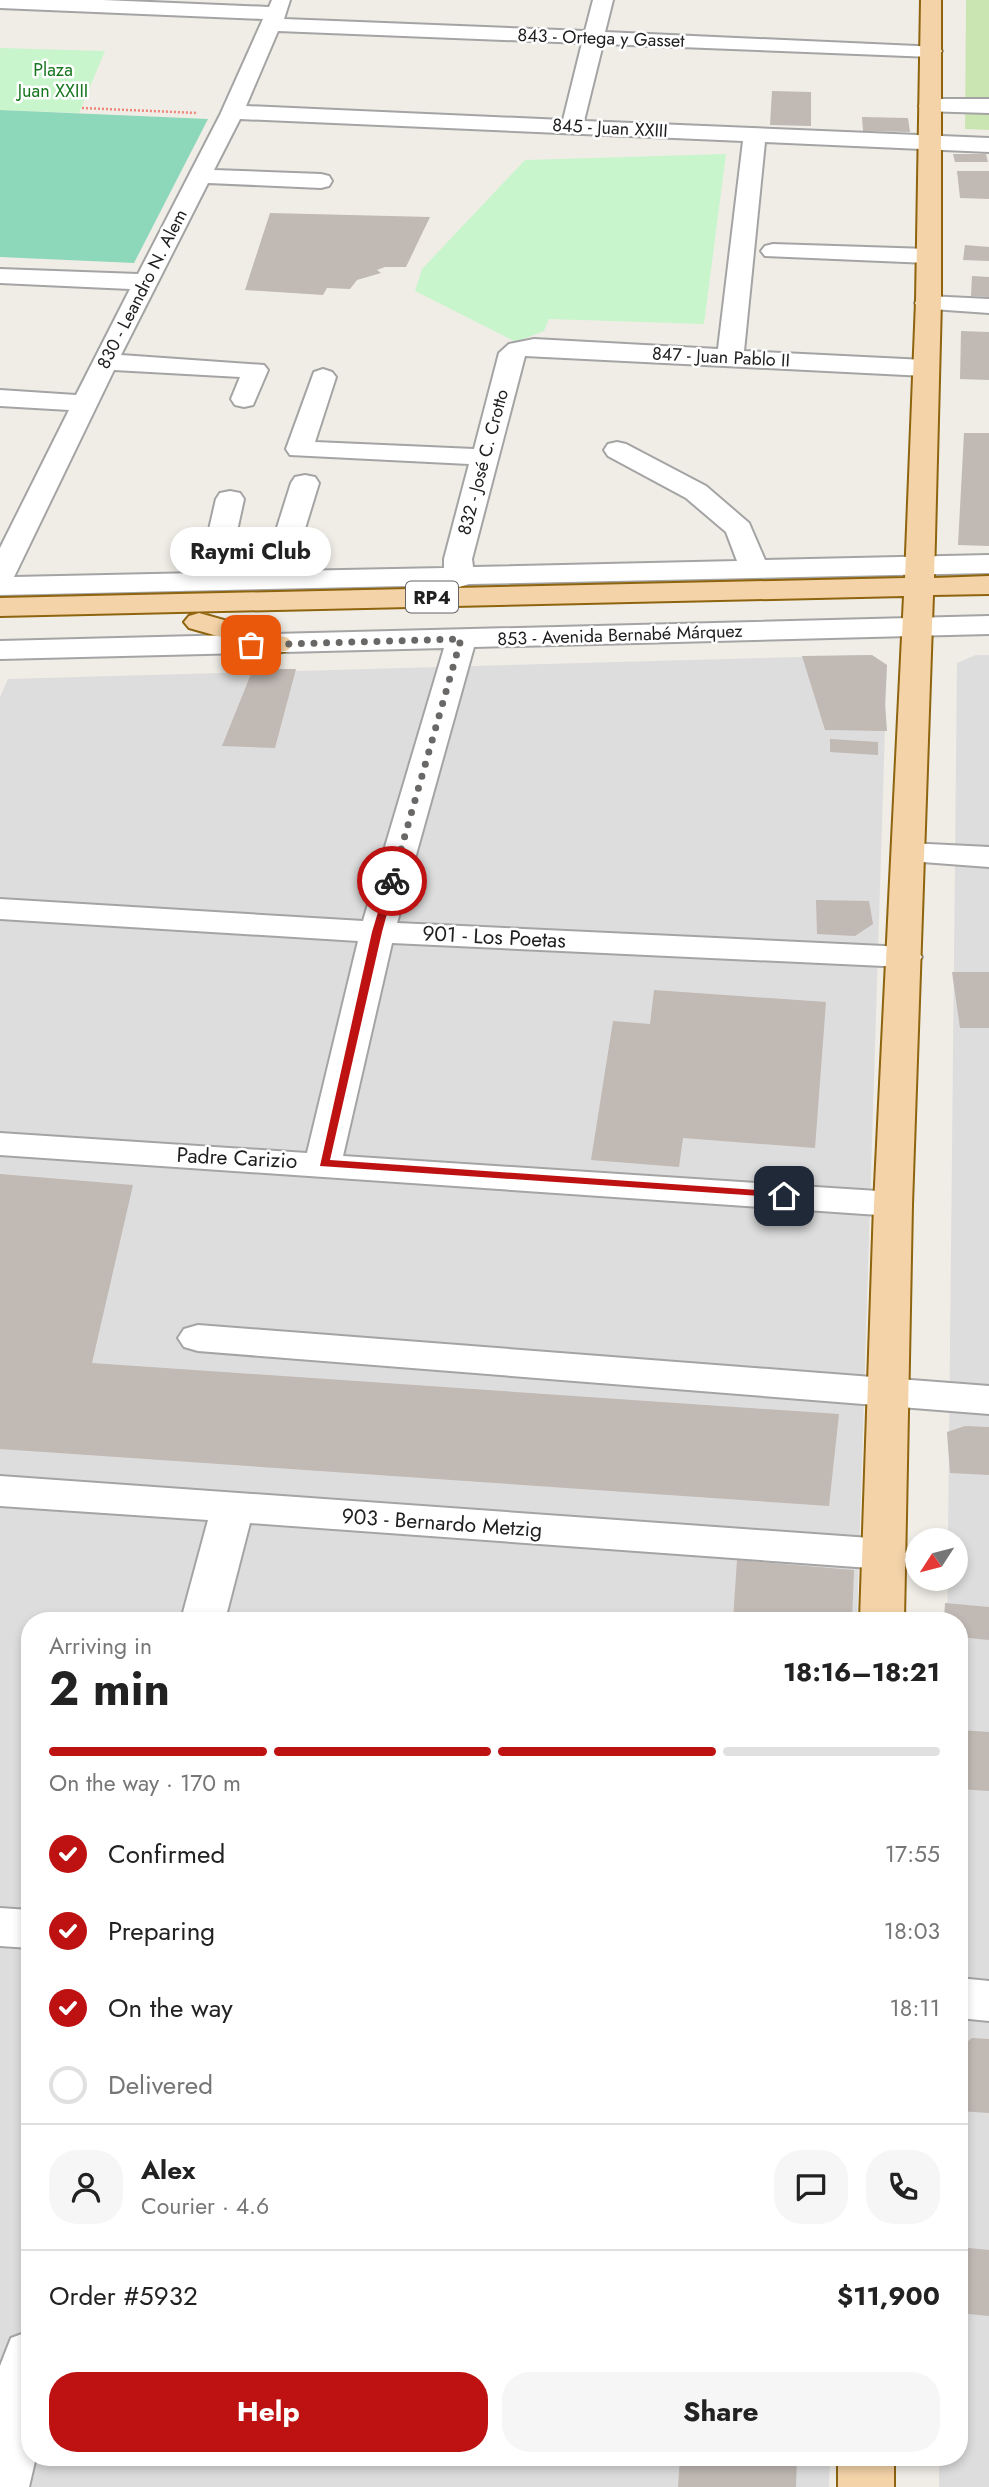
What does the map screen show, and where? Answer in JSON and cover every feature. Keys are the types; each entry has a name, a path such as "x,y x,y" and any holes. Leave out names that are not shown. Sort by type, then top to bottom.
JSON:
{"main road":[{"path":"882,1612 893,1203 919,596 927,303 931,0"},
{"name":"853 - Avenida Bernabé Márquez","path":"0,627 919,596 989,584"},
{"name":"853 - Avenida Bernabé Márquez","path":"0,607 919,596 989,606"},
{"path":"199,622 278,644"},
{"path":"866,2466 866,2487"}],"street":[{"path":"572,126 603,0"},
{"name":"843 - Ortega y Gasset","path":"0,2 276,13 594,38 932,51"},
{"name":"830 - Leandro N. Alem","path":"0,578 231,113 276,13"},
{"path":"930,106 989,106"},
{"name":"845 - Juan XXIII","path":"231,113 989,145"},
{"path":"730,358 755,134"},
{"path":"310,205 330,158"},
{"path":"199,176 321,181"},
{"path":"783,229 928,245"},
{"path":"773,251 928,245"},
{"path":"0,276 145,282"},
{"path":"927,303 989,306"},
{"name":"847 - Juan Pablo II","path":"518,349 534,347 925,368"},
{"name":"832 - José C. Crotto","path":"459,578 458,559 483,457 512,353 518,349"},
{"path":"105,362 255,370 243,399"},
{"path":"323,377 299,449 483,457"},
{"path":"0,398 85,403"},
{"path":"617,450 696,492 730,521 738,528 754,569"},
{"path":"274,581 306,483"},
{"path":"211,583 230,499"},
{"name":"853 - Avenida Bernabé Márquez","path":"0,650 461,639 919,596 989,564"},
{"name":"853 - Avenida Bernabé Márquez","path":"0,586 459,578 754,569 919,596 989,625"},
{"path":"323,1163 377,932 461,639"},
{"path":"908,853 989,857"},
{"name":"901 - Los Poetas","path":"0,909 377,932 905,957"},
{"name":"Padre Carizio","path":"0,1144 323,1163 893,1203"},
{"path":"198,1338 989,1400"},
{"name":"903 - Bernardo Metzig","path":"0,1491 884,1554"},
{"path":"205,1612 232,1508"},
{"path":"0,1927 21,1928"},
{"path":"968,1999 989,2001"},
{"path":"1,2487 21,2396"}],"path":[{"path":"82,108 231,113"}],"shaded area":[{"path":"872,655 887,665 857,1612 21,1612 21,2466 830,2466 829,2487 0,2487 0,697 8,679"},
{"path":"976,655 989,655 989,2487 939,2487 939,2466 968,2466 968,1612 947,1612 948,1591 968,1591 968,1528 948,1528 957,663"}],"green space":[{"path":"966,0 989,0 989,130 965,129"},
{"name":"Plaza Juan XXIII","path":"0,48 105,51 79,113 0,110"},
{"path":"0,110 208,119 134,263 0,257"},
{"path":"726,154 704,324 549,319 544,331 516,342 415,291 422,269 525,160"}],"building":[{"path":"772,91 811,92 811,126 770,125"},
{"path":"862,117 908,118 910,132 863,131"},
{"path":"953,154 986,154 988,162 955,162"},
{"path":"957,171 989,171 989,199 960,198"},
{"path":"270,213 430,217 406,267 385,267 377,270 381,273 357,280 350,289 327,288 323,295 245,290"},
{"path":"965,245 989,247 989,261 963,260"},
{"path":"972,276 989,277 989,297 971,296"},
{"path":"961,331 989,332 989,380 960,379"},
{"path":"964,433 989,433 989,546 958,545"},
{"path":"872,655 887,665 887,731 825,730 802,656"},
{"path":"253,669 296,669 275,748 222,746"},
{"path":"830,739 878,742 878,755 830,752"},
{"path":"816,900 869,901 873,924 855,936 817,934"},
{"path":"952,972 989,972 989,1028 960,1028"},
{"path":"654,990 826,1002 815,1148 683,1138 679,1167 591,1160 613,1021 650,1024"},
{"path":"0,1174 133,1185 92,1363 839,1414 829,1506 0,1449"},
{"path":"965,1426 989,1427 989,1475 950,1473 947,1432"},
{"path":"737,1560 854,1570 852,1612 734,1612"},
{"path":"945,1603 989,1607 989,1640 968,1638 968,1612 944,1612"},
{"path":"968,1731 989,1732 989,1791 968,1790"},
{"path":"972,2038 989,2039 989,2113 968,2112 968,2041"},
{"path":"968,2248 989,2250 989,2316 968,2314"},
{"path":"679,2466 797,2466 796,2487 678,2487"}],"way so far":[{"path":"251,645 461,639 392,881"}],"place":[{"name":"Raymi Club","path":"251,645"}],"route":[{"path":"392,881 377,932 323,1163 784,1196"}]}
